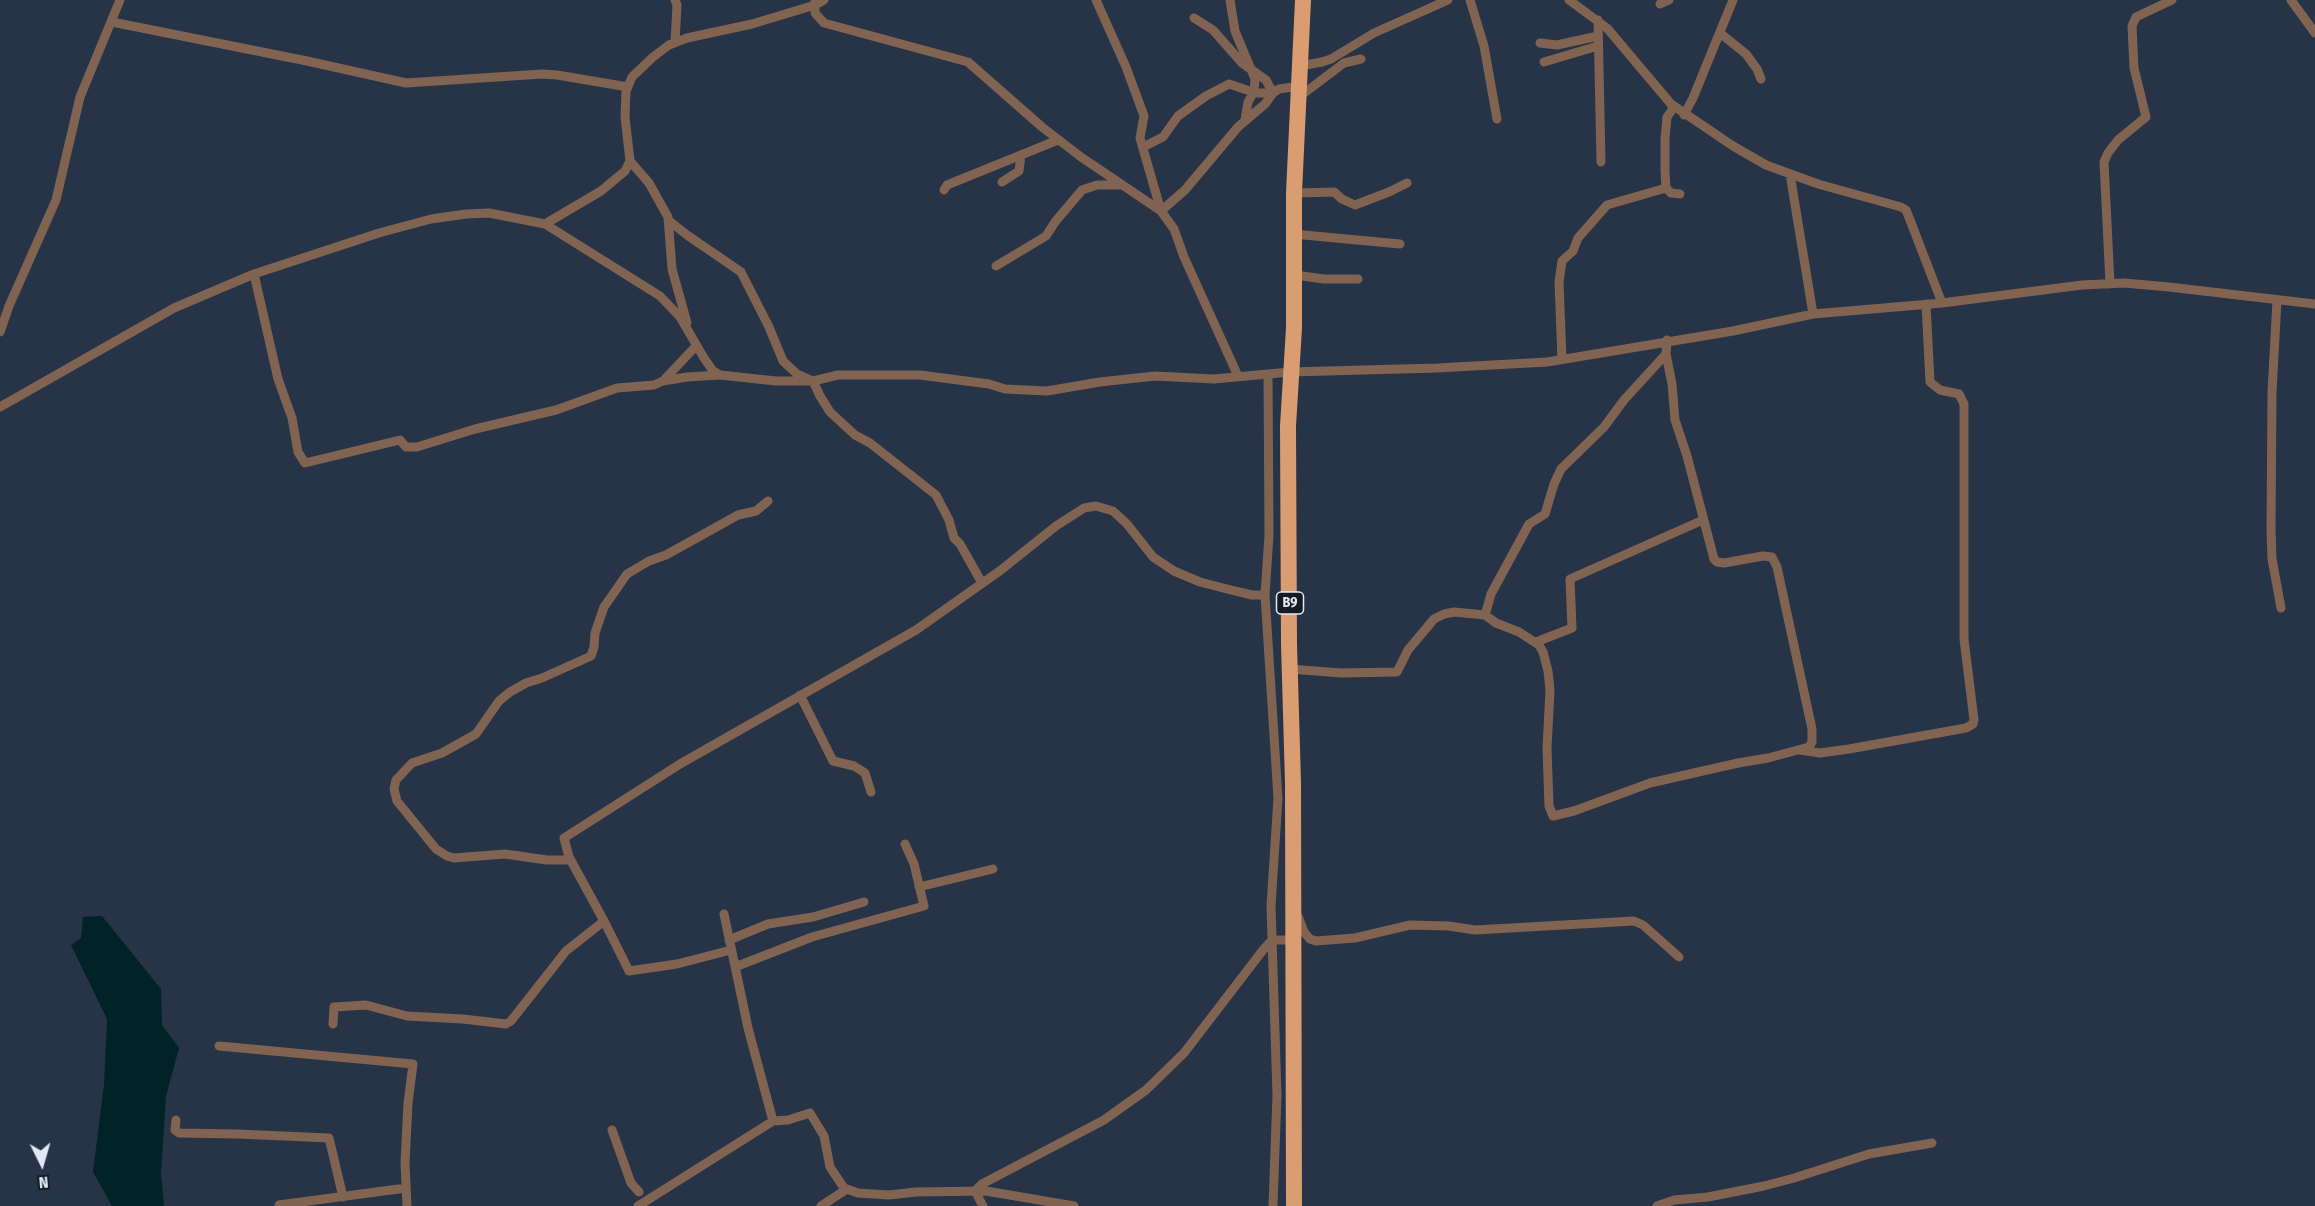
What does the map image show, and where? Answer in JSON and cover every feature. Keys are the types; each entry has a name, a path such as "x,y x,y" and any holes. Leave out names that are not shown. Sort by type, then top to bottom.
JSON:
{"highway":[{"name":"B9","path":"1294,1206 1293,783 1288,426 1295,275 1294,193 1303,0"}],"street":[{"path":"0,332 9,306 56,200 80,97 120,0"},
{"path":"675,0 675,43"},
{"path":"545,224 613,183 625,171 630,161 625,107 627,87 632,77 661,51 675,43 752,24 824,0"},
{"path":"1096,0 1126,67 1144,116 1140,138 1161,211 1174,229 1184,257 1238,376"},
{"path":"1230,0 1235,31 1254,72 1254,92 1248,102 1245,120"},
{"path":"1300,66 1331,58 1374,33 1448,0"},
{"path":"1470,0 1484,46 1497,120"},
{"path":"1569,0 1598,20 1619,41 1659,93 1684,115 1749,155 1790,174 1843,192 1894,203 1906,210 1942,303"},
{"path":"1684,115 1733,0"},
{"path":"2110,284 2104,162 2118,140 2146,117 2133,68 2133,21 2136,16 2172,0"},
{"path":"2291,0 2315,33"},
{"path":"815,3 815,13 819,19 835,27 969,62 1017,107 1058,140 1161,211"},
{"path":"1194,18 1212,30 1233,55 1266,80 1274,93"},
{"path":"1598,20 1601,162"},
{"path":"112,22 406,83 542,74 627,87"},
{"path":"1720,33 1746,54 1757,69 1761,80"},
{"path":"1540,43 1557,45 1598,41"},
{"path":"1544,62 1598,41"},
{"path":"1161,211 1185,190 1245,120 1279,89 1300,91 1344,63 1361,59"},
{"path":"1143,147 1163,137 1178,116 1228,84 1254,92 1274,93"},
{"path":"1674,107 1667,117 1666,188 1671,193 1680,194"},
{"path":"944,190 947,185 1058,140"},
{"path":"1002,182 1019,171 1021,155"},
{"path":"630,161 656,194 669,220 672,269 688,332"},
{"path":"1790,174 1812,314"},
{"path":"1294,193 1334,192 1342,200 1355,205 1407,183"},
{"path":"996,266 1046,236 1082,190 1097,185 1122,185"},
{"path":"1562,359 1559,282 1562,261 1573,251 1578,238 1607,205 1666,188"},
{"path":"0,407 174,308 255,274 379,233 431,219 466,214 489,213 545,224 660,296 672,307 709,365 720,375"},
{"path":"669,220 741,272 769,327 783,361 797,374 813,381 830,412 855,435 870,443 936,495 949,520 954,538 960,544 982,583"},
{"path":"1293,234 1400,244"},
{"path":"255,274 278,379 292,418 298,452 305,463 400,440 406,447 417,447 475,429 544,414 617,388 654,385 687,377 720,375 768,380 813,381 838,375 920,375 989,384 1005,389 1047,391 1100,382 1166,375 1206,379 1290,372 1448,367 1562,359 1732,331 1812,314 1942,303 2062,287 2110,284 2169,287 2315,304"},
{"path":"1295,275 1324,279 1358,279"},
{"path":"2277,300 2272,392 2271,530 2272,559 2281,608"},
{"path":"1800,750 1821,753 1849,749 1966,728 1973,724 1964,639 1964,404 1959,394 1940,390 1930,382 1926,304"},
{"path":"1290,669 1341,673 1397,672 1408,650 1434,620 1444,614 1454,612 1485,615 1496,623 1519,632 1536,642 1543,652 1550,690 1547,748 1549,806 1553,816 1575,811 1657,782 1809,747 1812,742 1812,729 1777,567 1772,557 1763,556 1724,563 1717,562 1712,554 1687,456 1675,420 1672,384 1666,354 1667,340"},
{"path":"663,381 696,346"},
{"path":"1485,615 1491,594 1529,524 1545,514 1561,469 1604,427 1624,400 1666,354"},
{"path":"1268,374 1269,535 1265,595 1278,798 1270,906 1277,1095 1273,1206"},
{"path":"571,860 547,860 505,854 454,858 447,856 435,849 398,801 394,789 396,780 412,763 458,746 477,734 500,701 510,692 591,656 595,633 604,607 627,574 738,515 756,512 768,501"},
{"path":"864,902 813,917 768,924 730,945 677,964 629,971 571,860 564,838 680,764 915,630 1084,508 1096,506 1113,510 1128,524 1153,557 1174,571 1200,582 1252,595 1265,595"},
{"path":"1536,642 1572,628 1570,579 1703,520"},
{"path":"800,695 833,761 854,766 865,773 871,792"},
{"path":"735,967 812,937 924,906 914,864 905,844"},
{"path":"919,887 993,869"},
{"path":"1293,899 1304,932 1316,942 1355,938 1410,925 1449,926 1475,930 1634,921 1642,925 1679,957"},
{"path":"724,914 755,1057 773,1121"},
{"path":"333,1024 334,1007 366,1005 408,1016 506,1024 511,1021 566,951 604,921"},
{"path":"975,1191 981,1184 1104,1120 1156,1081 1184,1053 1227,999 1247,968 1272,940 1292,940"},
{"path":"219,1046 413,1064 408,1103 407,1206"},
{"path":"639,1192 640,1204 773,1121 788,1120 810,1113 824,1136 830,1167 838,1183 858,1193 889,1195 975,1191 1074,1206"},
{"path":"176,1120 175,1130 179,1133 329,1138 343,1197"},
{"path":"612,1130 631,1183 639,1192 654,1196 660,1206"},
{"path":"1657,1206 1674,1200 1708,1197 1794,1178 1869,1154 1932,1143"},
{"path":"279,1204 406,1188"},
{"path":"821,1206 847,1189"},
{"path":"975,1191 983,1206"}],"shaded area":[{"path":"102,916 161,989 162,1025 179,1048 166,1096 161,1173 164,1206 112,1206 93,1172 104,1085 107,1019 71,945 81,938 83,917"}]}
